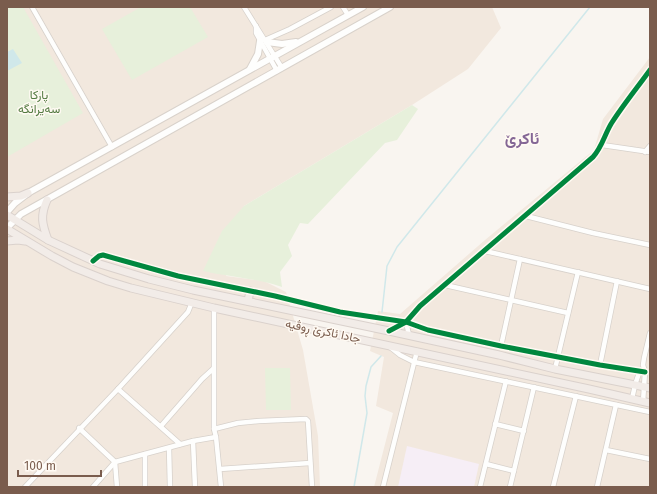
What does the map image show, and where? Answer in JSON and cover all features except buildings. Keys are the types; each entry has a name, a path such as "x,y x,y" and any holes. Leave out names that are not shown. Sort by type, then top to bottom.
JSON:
{"highway":[{"path":"7,197 21,196 28,193"},
{"path":"47,200 43,209 42,219 43,227 48,240"},
{"name":"جادا ئاکرێ ڕوڤیە","path":"7,213 14,220 48,240 93,261 120,271 149,279 647,388"},
{"name":"جادا ئاکرێ ڕوڤیە","path":"7,228 25,241 73,266 108,281 131,288 214,308 417,351 647,403"},
{"path":"7,241 25,241"},
{"path":"248,301 250,291"}],"main road":[{"path":"7,213 28,193 363,7"},
{"path":"7,228 21,214 390,7"},
{"path":"250,70 264,41 282,44 301,41"},
{"path":"140,132 147,144"}],"street":[{"path":"32,7 112,147"},
{"path":"244,7 256,26 256,33 264,41 279,69"},
{"path":"264,41 331,7"},
{"path":"344,7 348,16"},
{"path":"389,331 406,322 420,306 593,157 602,146 613,122 650,70"},
{"path":"602,146 648,152 650,146"},
{"path":"526,216 593,233 650,245"},
{"path":"485,251 650,289"},
{"path":"93,261 97,257 103,255 178,276 340,312 406,322 428,330 500,346 646,372"},
{"path":"500,346 512,300 520,260"},
{"path":"555,369 578,272"},
{"path":"600,365 617,281"},
{"path":"445,285 568,313"},
{"path":"25,487 118,389 188,312 192,302"},
{"path":"214,308 214,429 221,487"},
{"path":"406,322 409,335"},
{"path":"632,399 635,385 643,365 650,333"},
{"path":"388,345 400,355 414,362 650,412"},
{"path":"383,487 417,351"},
{"path":"643,365 646,372 647,403"},
{"path":"161,426 202,379 213,369"},
{"path":"480,487 506,381"},
{"path":"510,487 534,387"},
{"path":"118,389 180,444"},
{"path":"553,487 576,396"},
{"path":"596,487 616,405"},
{"path":"214,429 245,422 306,419 308,421 312,487"},
{"path":"495,424 524,431"},
{"path":"80,428 115,462 117,487"},
{"path":"93,487 115,462 180,444 216,437"},
{"path":"193,441 195,487"},
{"path":"169,448 170,487"},
{"path":"606,450 650,459"},
{"path":"144,454 144,487"},
{"path":"220,469 310,463"},
{"path":"486,464 514,471"}],"shaded area":[{"path":"7,7 492,7 501,28 468,69 412,105 244,206 226,276 264,281 286,292 303,350 318,436 320,487 7,487"},
{"path":"650,57 650,487 374,487 393,413 376,406 384,357 370,351 378,311 400,314 485,240 594,150 603,119"},
{"path":"407,446 479,464 474,487 398,487"}],"green space":[{"name":"پارکا سەیرانگه","path":"7,7 23,7 83,113 7,157"},
{"path":"141,7 190,7 208,37 132,80 102,29"},
{"path":"412,105 418,109 397,140 385,143 308,224 300,223 288,245 292,256 280,272 282,287 203,271 222,231 244,206"},
{"path":"265,368 290,368 291,410 266,410"}],"water":[{"path":"13,49 22,63 7,71 7,52"}],"waterway":[{"path":"382,312 387,266 397,247 590,7"},
{"path":"354,487 367,413 365,396 366,386 371,367 381,356"}],"cycle path":[{"path":"389,331 406,322 420,306 593,157 625,103 650,70"},
{"path":"93,261 99,256 103,255 178,276 275,296 340,312 406,322 428,330 501,346 645,372"}],"district":[{"name":"ئاکرێ","path":"522,138"}]}
